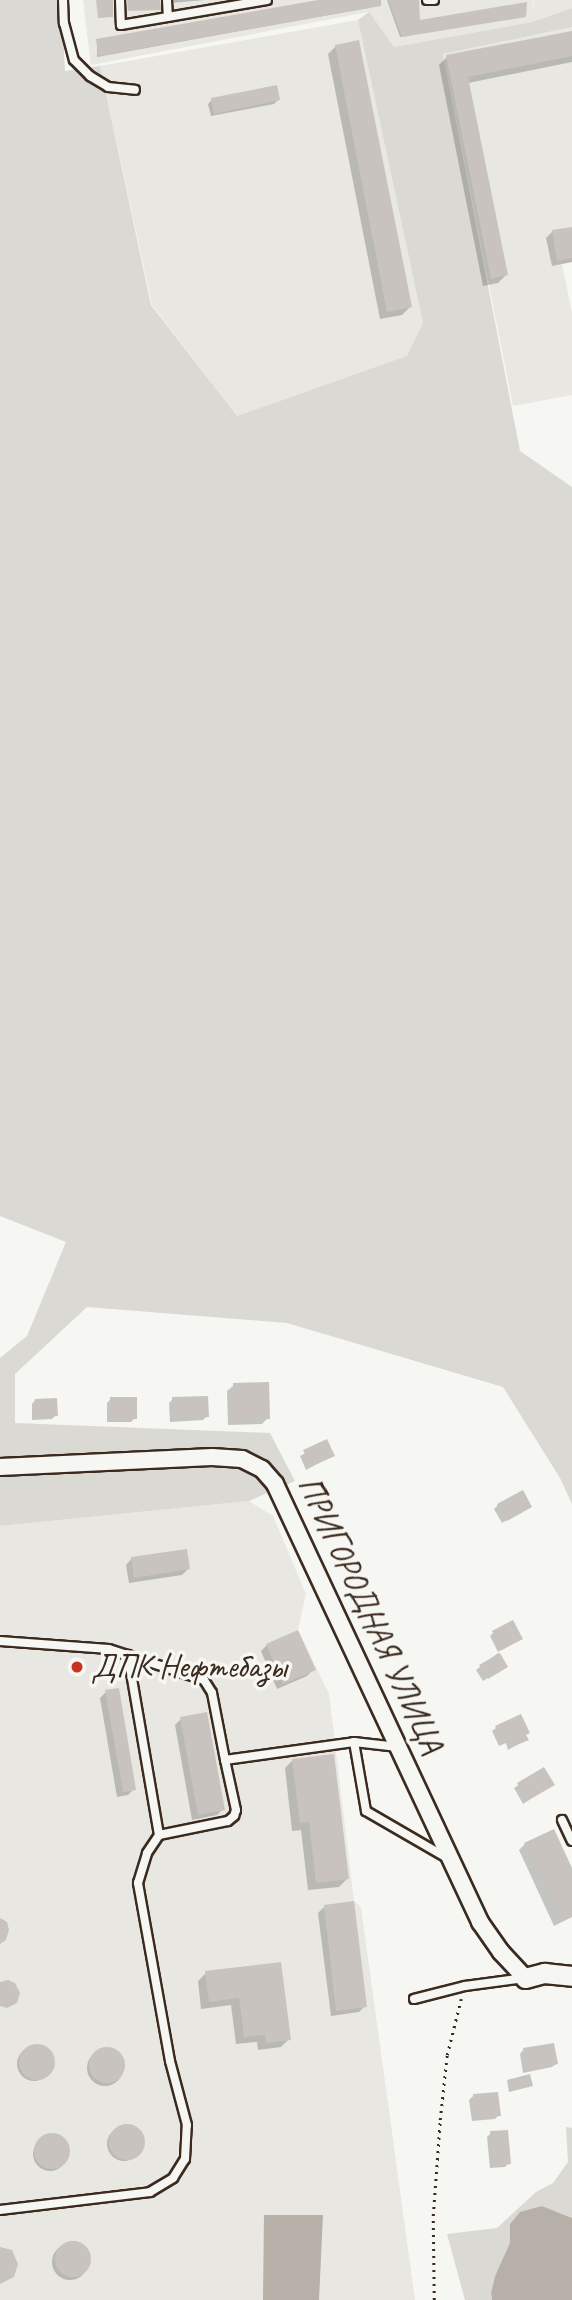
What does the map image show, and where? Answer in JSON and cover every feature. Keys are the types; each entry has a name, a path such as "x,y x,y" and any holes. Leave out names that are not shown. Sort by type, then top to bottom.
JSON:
{"street":[{"name":"ПРИГОРОДНАЯ УЛИЦА","path":"0,1467 212,1457 242,1459 262,1469 275,1484 480,1922 501,1952 525,1978"},
{"path":"525,1978 544,1973 572,1976"}],"lane":[{"path":"63,0 64,23 74,60 90,76 108,87 135,90"},
{"path":"120,0 121,25 214,5 266,0"},
{"path":"167,0 168,17"},
{"path":"427,0 434,0"},
{"path":"0,1641 109,1649 204,1680 212,1693 236,1810 228,1821 159,1835"},
{"path":"0,2210 150,2192 173,2178 185,2160 187,2125 170,2061 138,1883 147,1853 159,1835 128,1655"},
{"path":"225,1760 354,1742 398,1747"},
{"path":"354,1742 366,1811 450,1860"},
{"path":"562,1820 572,1841"},
{"path":"414,1999 465,1986 525,1978"}],"path":[{"path":"434,2300 433,2216 440,2120 447,2055 465,1986"}],"shaded area":[{"path":"0,0 61,0 65,71 100,66 151,305 237,416 407,356 423,323 358,20 369,12 394,47 532,22 572,8 572,27 443,54 520,451 572,487 572,1504 560,1478 503,1387 287,1323 87,1307 15,1374 15,1423 270,1433 295,1481 249,1501 0,1526 0,1358 27,1336 66,1242 0,1216"},
{"path":"83,0 533,0 533,9 534,0 572,0 572,8 532,22 394,47 368,12 91,65"},
{"path":"358,20 423,323 408,356 237,416 152,305 100,66"},
{"path":"572,27 572,262 562,264 572,313 572,395 513,406 443,54"},
{"path":"249,1501 273,1516 306,1594 298,1630 329,1694 354,1901 361,1907 415,2300 0,2300 0,1526"},
{"path":"566,2127 572,2128 572,2218 542,2206 510,2224 511,2243 495,2276 492,2300 465,2300 447,2234 497,2228 536,2192 553,2183 568,2162"},
{"path":"542,2206 572,2218 572,2300 492,2300 495,2276 510,2243 510,2224 520,2212"},
{"path":"264,2215 323,2215 319,2300 263,2300"}],"building":[{"path":"96,0 113,0 113,17 98,18"},
{"path":"127,0 160,0 161,10 128,11"},
{"path":"318,0 381,0 381,6 98,56 96,39"},
{"path":"388,0 419,0 420,20 527,2 526,17 402,37"},
{"path":"572,31 572,56 468,77 508,275 491,279 446,55"},
{"path":"359,40 412,307 387,312 335,45"},
{"path":"277,85 280,100 214,114 211,98"},
{"path":"572,227 572,258 557,261 552,230"},
{"path":"269,1382 270,1419 234,1419 233,1383"},
{"path":"208,1396 209,1417 173,1419 172,1397"},
{"path":"110,1397 137,1397 137,1419 110,1419"},
{"path":"57,1398 58,1416 36,1417 35,1399"},
{"path":"327,1439 335,1456 310,1467 303,1450"},
{"path":"523,1490 532,1507 507,1521 497,1504"},
{"path":"187,1549 190,1569 134,1578 131,1557"},
{"path":"513,1620 523,1639 502,1650 492,1631"},
{"path":"298,1630 316,1670 283,1684 266,1644"},
{"path":"500,1653 508,1667 488,1679 479,1665"},
{"path":"119,1688 136,1790 123,1792 105,1690"},
{"path":"207,1712 225,1810 198,1815 180,1717"},
{"path":"521,1714 530,1733 526,1735 529,1740 512,1747 510,1741 503,1744 495,1726"},
{"path":"334,1754 349,1879 316,1883 309,1822 300,1823 292,1759"},
{"path":"544,1767 555,1785 527,1801 517,1783"},
{"path":"554,1829 572,1868 572,1916 561,1921 524,1843"},
{"path":"354,1901 367,2007 336,2011 324,1905"},
{"path":"0,1918 7,1922 9,1930 6,1940 0,1944"},
{"path":"281,1962 291,2040 266,2043 265,2035 244,2037 239,1998 209,2002 205,1971"},
{"path":"8,1980 15,1983 20,1993 17,2003 7,2008 0,2006 0,1982"},
{"path":"554,2043 558,2064 527,2070 523,2048"},
{"path":"37,2044 50,2049 55,2062 50,2075 37,2080 24,2075 19,2062 24,2049"},
{"path":"107,2047 120,2052 125,2065 120,2078 107,2083 94,2078 89,2065 94,2052"},
{"path":"530,2074 533,2086 509,2092 507,2080"},
{"path":"498,2092 501,2116 475,2118 473,2094"},
{"path":"127,2124 140,2129 145,2142 140,2155 127,2160 114,2155 109,2142 114,2129"},
{"path":"508,2130 511,2164 493,2165 490,2131"},
{"path":"52,2133 65,2138 70,2151 65,2164 52,2169 39,2164 34,2151 39,2138"},
{"path":"73,2241 86,2246 91,2259 86,2272 73,2277 60,2272 55,2259 60,2246"},
{"path":"0,2247 12,2250 18,2264 14,2277 0,2284"}],"place":[{"name":"ДПК Нефтебазы","path":"77,1667"}]}
